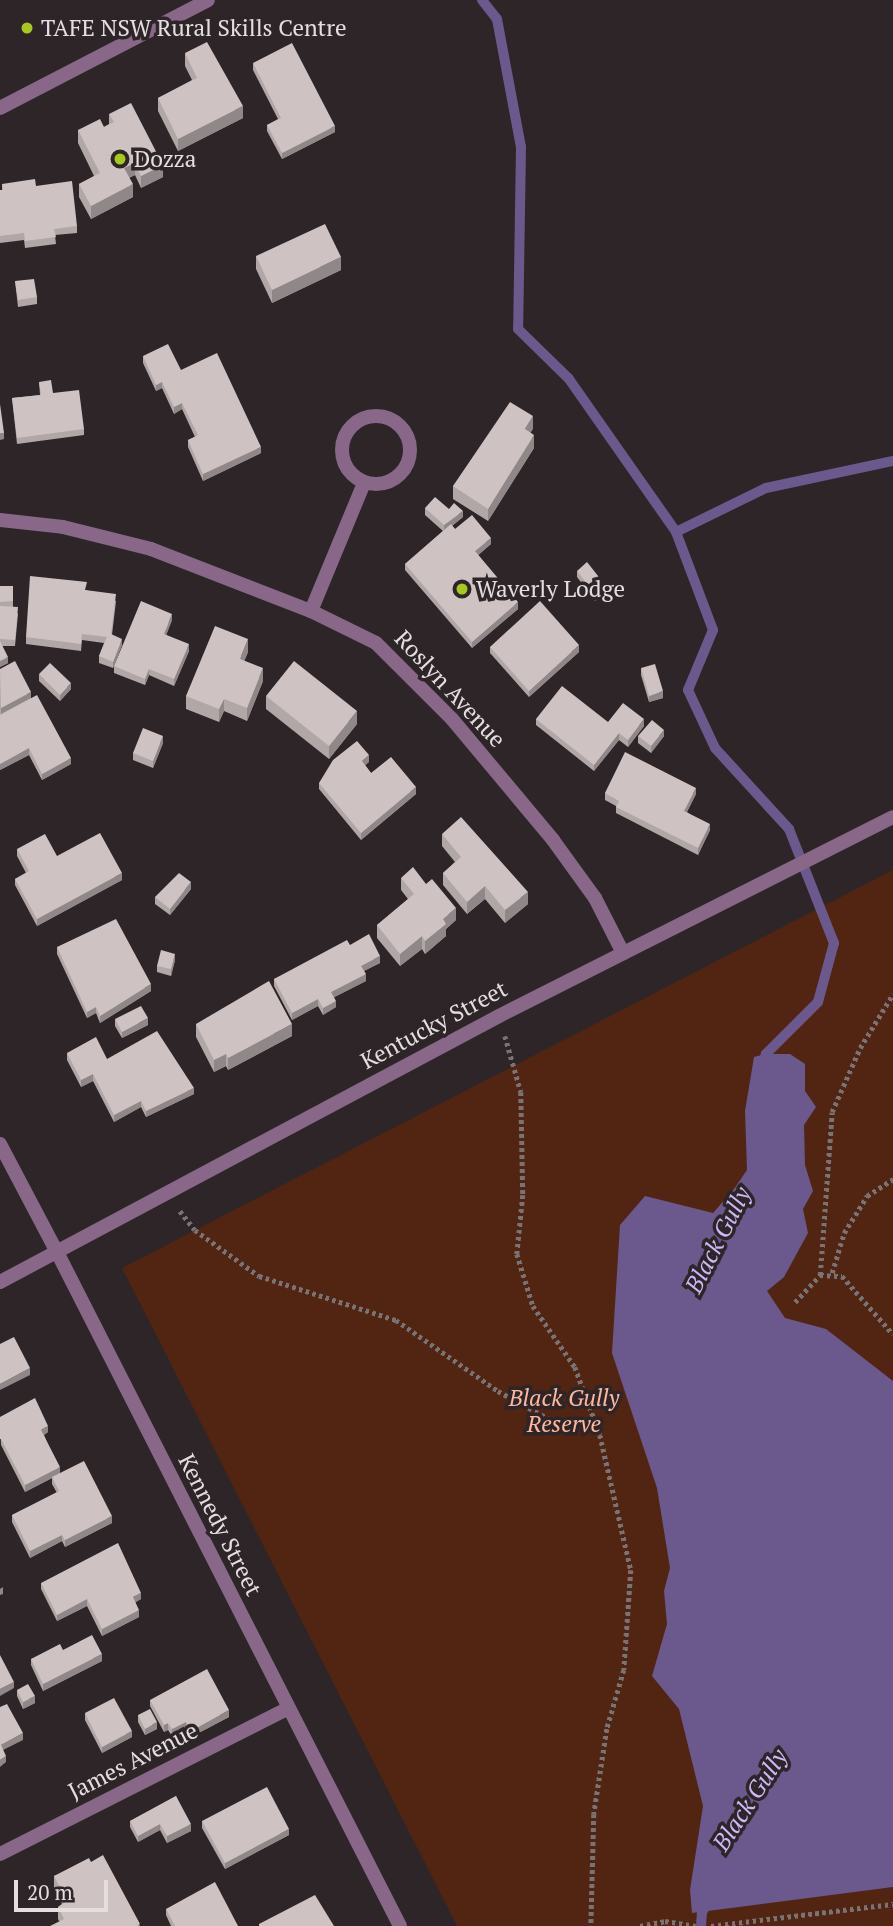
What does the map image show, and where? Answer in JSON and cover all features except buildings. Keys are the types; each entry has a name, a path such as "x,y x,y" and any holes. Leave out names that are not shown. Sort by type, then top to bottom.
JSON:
{"street":[{"path":"0,108 208,0"},
{"path":"388,417 407,435 409,461 391,481 364,482 344,465 343,438 361,419 388,417"},
{"path":"311,611 364,482"},
{"name":"Roslyn Avenue","path":"0,520 63,527 125,541 311,611 376,643 452,719 553,840 595,898 623,953"},
{"name":"Kentucky Street","path":"0,1282 623,953 893,817"},
{"name":"Kennedy Street","path":"0,1144 400,1926"},
{"name":"James Avenue","path":"0,1854 287,1709"}],"path":[{"path":"820,1275 832,1112 860,1048 893,994"},
{"path":"510,1052 521,1092 523,1195 517,1254 533,1306 575,1367 593,1418 631,1570 624,1670 607,1729 594,1814 591,1926"},
{"path":"832,1273 844,1233 867,1196 893,1179"},
{"path":"184,1219 259,1276 396,1320 498,1391 562,1426 593,1418"},
{"path":"795,1302 820,1275 832,1273 842,1276 893,1334"},
{"path":"714,1926 893,1904"},
{"path":"640,1926 665,1922 696,1926"}],"green space":[{"name":"Black Gully Reserve","path":"893,870 893,1926 457,1926 122,1268"}],"water":[{"path":"790,1054 805,1064 805,1091 816,1107 804,1125 805,1165 813,1191 803,1209 808,1233 784,1277 767,1291 785,1318 826,1329 893,1381 893,1887 692,1913 690,1890 703,1806 679,1709 652,1676 667,1624 664,1591 670,1568 657,1488 612,1353 620,1225 645,1196 713,1213 734,1189 747,1170 745,1111 754,1057"}],"waterway":[{"name":"Black Gully","path":"482,0 497,19 521,147 518,329 569,379 676,532 713,630 688,690 715,748 789,829 834,943 818,1002 766,1054 762,1067"},
{"path":"676,532 766,488 893,461"},
{"name":"Black Gully","path":"701,1926 702,1912 709,1901"}],"place":[{"name":"TAFE NSW Rural Skills Centre","path":"27,28"},
{"name":"Dozza","path":"120,159"},
{"name":"Waverly Lodge","path":"462,589"}]}
